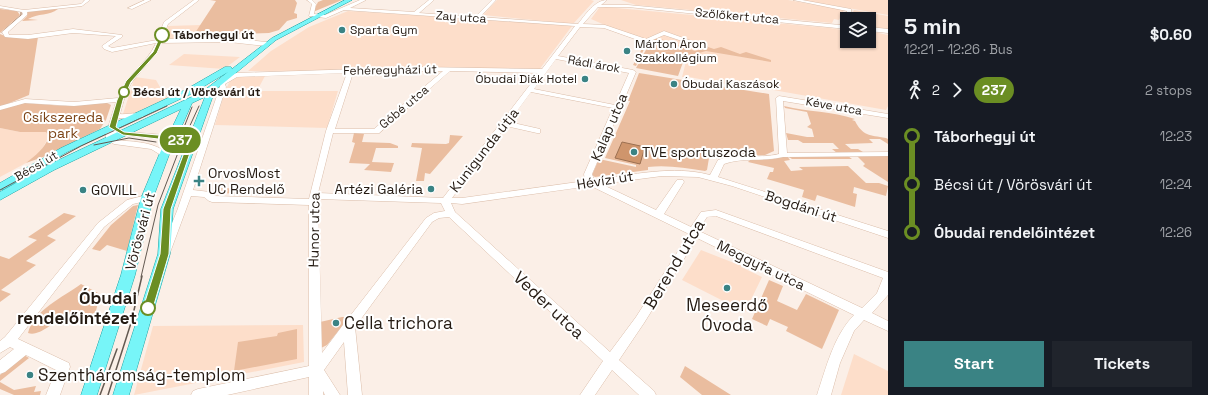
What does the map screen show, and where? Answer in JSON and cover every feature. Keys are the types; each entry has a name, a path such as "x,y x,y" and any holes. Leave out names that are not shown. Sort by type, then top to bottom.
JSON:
{"main road":[{"name":"Bécsi út","path":"0,197 143,114 193,90 265,45 349,0"},
{"name":"Bécsi út","path":"0,187 64,150 96,135 111,133 123,134 187,104 211,91 265,45"},
{"path":"187,104 198,92 225,71"},
{"name":"Vörösvári út","path":"122,395 164,254 167,209 211,91"},
{"name":"Vörösvári út","path":"89,395 128,275 147,198 187,104"}],"street":[{"path":"0,7 24,11 80,6 84,5 88,0"},
{"path":"130,8 148,0"},
{"path":"164,155 158,149 152,147 114,142 111,133 120,100 130,78 155,52 168,22 197,0"},
{"path":"309,0 314,4 310,14 318,16"},
{"name":"Bécsi út","path":"318,16 326,17 364,0"},
{"path":"416,14 432,0"},
{"path":"476,18 494,0"},
{"name":"Szőlőkert utca","path":"594,0 628,6"},
{"path":"612,0 628,6"},
{"path":"795,0 849,10 849,12"},
{"name":"Kunigunda útja","path":"316,370 349,324 429,220 437,215 450,214 445,201 579,25 595,7 603,1"},
{"name":"Szőlőkert utca","path":"595,7 605,4 840,27"},
{"name":"Zay utca","path":"343,9 608,27 646,41 664,33 705,47"},
{"path":"24,11 26,14 5,32 7,36 28,38 73,31 120,35 119,39 105,46 106,48 112,50 160,41 233,40 265,45"},
{"path":"876,30 888,31"},
{"name":"Rádl árok","path":"555,57 633,72"},
{"name":"Góbé utca","path":"330,131 376,131 449,70"},
{"name":"Fehéregyházi út","path":"236,75 351,71 544,71"},
{"name":"Hunor utca","path":"316,395 313,199 330,131 351,71"},
{"name":"Kalap utca","path":"590,182 588,174 633,72"},
{"name":"Bécsi út","path":"221,83 236,75"},
{"name":"Vörösvári út","path":"164,254 189,193 207,132 223,87 221,83"},
{"path":"530,90 617,107"},
{"name":"Kéve utca","path":"783,155 777,99 780,98 888,116"},
{"path":"0,108 25,101 74,104 120,100"},
{"path":"116,115 127,116 143,114"},
{"path":"505,123 536,131"},
{"path":"141,125 141,130 148,135"},
{"path":"148,135 177,127"},
{"path":"123,134 172,137 183,141 188,150"},
{"path":"713,178 721,162 726,159 768,158 783,155 888,154"},
{"name":"Hévízi út","path":"189,193 207,194 212,199 462,201 662,172 698,174 713,178"},
{"name":"Bogdáni út","path":"713,178 888,235"},
{"name":"Meggyfa utca","path":"590,182 888,326"},
{"path":"658,215 680,182"},
{"path":"53,395 64,367 24,348 5,344 100,226 130,202 147,198"},
{"name":"Berend utca","path":"587,395 610,360 640,320 695,233 694,229 704,214 716,213 888,276"},
{"name":"Veder utca","path":"450,214 649,395"},
{"path":"824,395 834,363 849,328 864,315 882,295 888,280"},
{"path":"349,324 355,395"},
{"path":"0,368 24,348"},
{"path":"198,395 316,370 333,395"}],"shaded area":[{"path":"497,0 594,1 573,24 483,15"},
{"path":"621,0 788,0 844,10 843,12 840,12 839,20 834,19 832,23 636,5"},
{"path":"801,0 888,0 888,15 876,12"},
{"path":"606,7 830,28 840,30 840,48 876,48 876,32 888,35 888,106 886,110 757,87 757,90 682,77 688,54 646,43 591,19 599,8"},
{"path":"854,10 865,12 853,12"},
{"path":"348,11 572,26 539,70 248,71 271,51 309,27"},
{"path":"876,14 888,16 888,29 876,28"},
{"path":"201,25 190,40 165,40 168,26"},
{"path":"184,54 240,57 224,69 169,65"},
{"path":"266,74 257,91 338,91 327,128 215,125 225,91 231,79 244,75"},
{"path":"135,77 156,80 160,87 159,91 173,95 170,97 173,98 136,114 123,114"},
{"path":"0,128 20,132 46,132 49,136 40,153 26,163 0,177"},
{"name":"TVE sportuszoda","path":"622,142 645,147 640,164 615,158"},
{"name":"Meseerdő Óvoda","path":"701,250 734,263 736,260 742,263 741,267 762,277 745,312 682,280"},
{"path":"303,325 304,362 134,395 153,326"},
{"path":"854,354 888,371 888,395 841,395"}],"green space":[{"path":"210,0 295,0 297,3 294,13 297,14 297,18 287,21 279,30 269,33 193,36 216,1"},
{"path":"323,0 342,0 313,12 318,2"},
{"path":"0,9 17,11 20,15 0,33"},
{"path":"58,9 51,13 28,19 38,20 22,21 27,16 28,11"},
{"path":"0,34 10,38 38,37 29,95 0,107"},
{"path":"629,36 649,41 658,38 695,51 708,47 714,49 721,47 740,54 746,52 771,60 771,62 706,51 692,55 686,54 678,76 636,68 647,48 676,53 645,47 636,66 633,65 645,43"},
{"path":"639,73 769,94 774,151 765,155 709,158 707,170 705,171 655,166 648,167 648,170 595,177 592,175 599,159 636,167 636,165 605,158 630,101 628,101"},
{"name":"Csíkszereda park","path":"24,103 65,106 107,103 111,105 106,120 100,129 43,157 26,163 45,145 49,137 46,132 20,132 0,128 0,110"},
{"path":"784,106 838,114 855,119 852,120 855,121 861,130 867,134 888,139 888,144 880,139 869,139 873,143 845,144 851,149 858,149 863,152 837,153 832,149 839,149 833,143 803,143 798,140 788,140 786,133 814,137 812,129 807,127 811,124 807,112 785,108"},
{"path":"354,133 364,134 362,142 390,143 398,146 398,148 376,148 372,162 394,163 391,172 364,170 370,164 349,163 355,143 352,142"},
{"path":"450,135 463,136 430,174 425,173 424,181 416,181 422,148 411,147 412,143 446,144 449,143"},
{"path":"787,156 790,160 784,161 791,171 803,170 799,167 848,166 866,183 879,183 888,186 886,196 854,187 853,193 857,194 855,207 817,195 815,201 802,197 804,190 767,179 770,172 773,172 774,168 748,162 750,160 774,159"},
{"path":"848,156 852,159 792,159 789,157"},
{"path":"857,156 888,156 888,182 863,166 865,164"},
{"path":"221,188 276,190 271,195 220,193"},
{"path":"138,205 127,251 107,245 100,251 92,249 111,225 133,206"},
{"path":"64,213 76,216 47,236 56,240 26,261 36,265 1,290 11,294 0,302 0,256 9,259 37,240 28,237"},
{"path":"769,280 783,286 777,301 797,310 806,294 839,310 822,349 786,331 788,327 770,319 767,326 752,319"},
{"path":"81,284 100,294 95,315 82,325 65,314 42,331 33,334 28,333 36,317 58,299"},
{"path":"345,317 347,320 327,345 321,348 320,322"},
{"path":"297,329 297,359 234,371 238,342 277,336 278,333"},
{"path":"24,355 29,358 0,381 0,375"},
{"path":"685,366 731,395 702,395 680,377"},
{"path":"0,382 14,390 36,386 34,392 41,391 40,395 14,395 0,389"}],"waterway":[{"path":"2,32 21,15 21,12"}],"tram line":[{"path":"0,190 81,146 167,106"},
{"path":"141,277 158,205 181,145 199,106"},
{"path":"175,150 192,107"},
{"path":"94,145 129,138 156,142"},
{"path":"108,395 131,323 142,276"},
{"path":"100,395 117,349"}],"bus line":[{"name":"237","path":"148,308 164,254 167,209 188,150 183,141 172,137 123,134 112,127 120,100 130,78 151,58 158,49 162,35"}],"place":[{"name":"Sparta Gym","path":"342,30"},
{"name":"Táborhegyi út","path":"162,35"},
{"name":"Márton Áron Szakkollégium","path":"627,51"},
{"name":"Óbudai Diák Hotel","path":"585,79"},
{"name":"Óbudai Kaszások","path":"674,84"},
{"name":"Bécsi út / Vörösvári út","path":"124,92"},
{"name":"TVE sportuszoda","path":"634,152"},
{"name":"OrvosMost UC Rendelő","path":"199,181"},
{"name":"Artézi Galéria","path":"431,189"},
{"name":"GOVILL","path":"83,190"},
{"name":"Meseerdő Óvoda","path":"727,288"},
{"name":"Óbudai rendelőintézet","path":"148,308"},
{"name":"Cella trichora","path":"336,323"},
{"name":"Szentháromság-templom","path":"30,375"}]}
